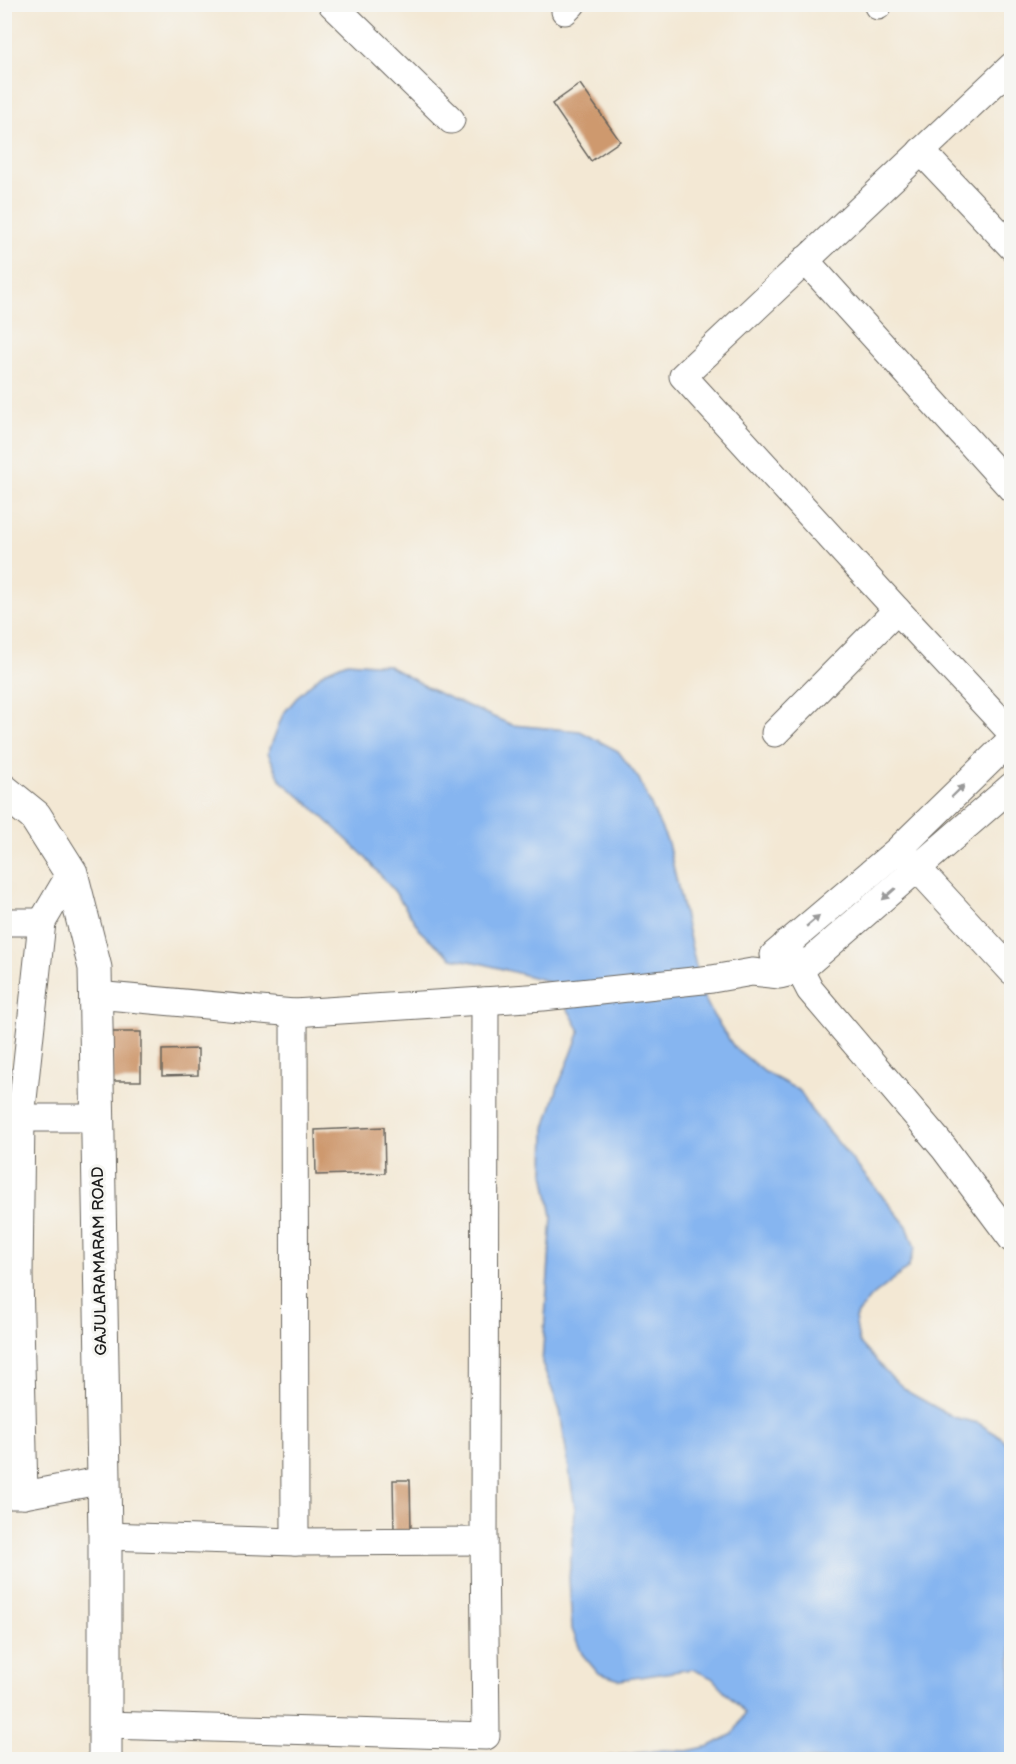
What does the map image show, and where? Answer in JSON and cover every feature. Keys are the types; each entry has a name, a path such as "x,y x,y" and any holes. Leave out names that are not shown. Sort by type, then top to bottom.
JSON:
{"main road":[{"name":"GAJULARAMARAM ROAD","path":"4,791 35,816 71,873 95,968 105,1536 105,1760"}],"street":[{"path":"332,4 451,120"},
{"path":"1011,66 683,376 1011,733"},
{"path":"921,151 1011,247"},
{"path":"805,261 1011,489"},
{"path":"775,733 897,610"},
{"path":"752,972 899,849 1011,739"},
{"path":"96,995 294,1013 543,997 712,979 752,972 780,975 800,970 1011,786"},
{"path":"899,849 1011,971"},
{"path":"71,873 42,922 13,1118 14,1495 104,1480"},
{"path":"4,922 42,922"},
{"path":"786,944 810,990 944,1148 1011,1239"},
{"path":"106,1725 486,1736 485,1001"},
{"path":"294,1013 295,1542"},
{"path":"13,1118 98,1118"},
{"path":"105,1536 295,1542 484,1541"}],"water":[{"path":"347,662 387,665 438,693 512,725 580,731 618,751 639,779 668,843 702,993 713,1015 734,1047 765,1072 800,1091 811,1110 907,1226 915,1248 908,1268 869,1299 855,1318 859,1342 892,1378 910,1393 953,1417 978,1423 1001,1437 1011,1450 1011,1759 589,1759 663,1750 687,1751 710,1746 733,1734 745,1713 712,1678 692,1669 620,1680 598,1673 582,1654 572,1629 569,1578 575,1509 560,1411 542,1363 552,1216 544,1173 545,1128 558,1086 580,1031 562,999 547,981 452,958 422,933 395,892 364,856 281,781 268,753 283,714 299,695 324,672"}],"building":[{"path":"580,84 620,141 591,161 552,104"},
{"path":"112,1032 141,1032 141,1081 112,1081"},
{"path":"198,1049 198,1075 162,1076 162,1050"},
{"path":"384,1127 385,1173 316,1175 315,1130"},
{"path":"393,1480 410,1480 411,1531 394,1532"}]}
